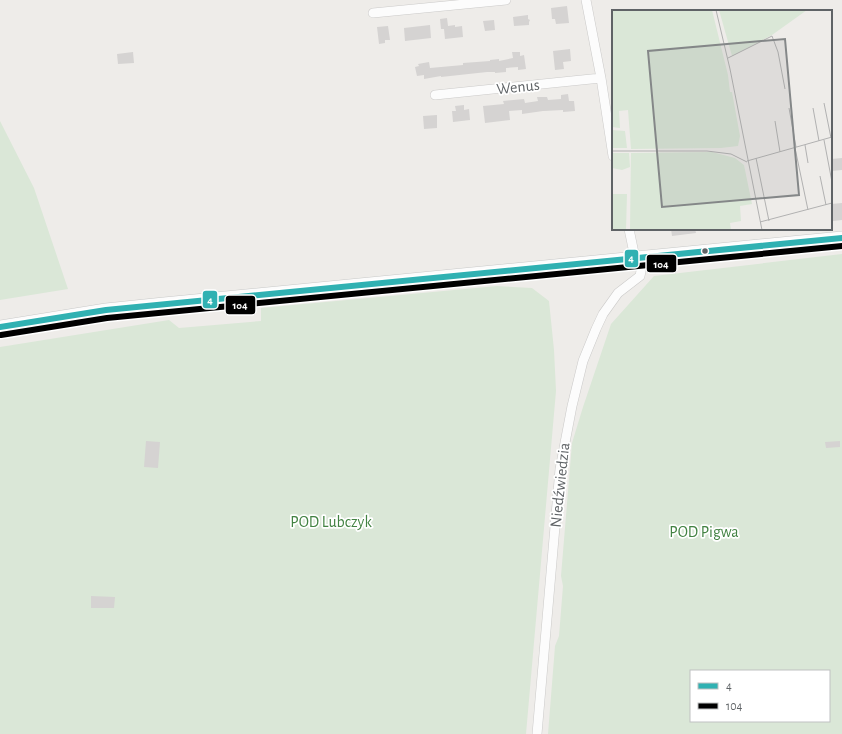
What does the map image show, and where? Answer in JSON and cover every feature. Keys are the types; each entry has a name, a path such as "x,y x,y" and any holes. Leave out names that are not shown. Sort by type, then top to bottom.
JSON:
{"street":[{"path":"373,13 506,0"},
{"path":"586,0 602,78 612,149"},
{"name":"Wenus","path":"435,95 602,78"},
{"path":"629,230 637,258"},
{"path":"0,327 106,310 842,238"},
{"name":"Niedźwiedzia","path":"537,734 560,470 572,406 583,361 603,314 618,293 640,276 641,271 637,258"}],"green space":[{"path":"0,121 34,188 68,289 0,300"},
{"name":"POD Pigwa","path":"842,254 842,734 548,734 555,646 559,636 563,586 561,576 572,443 611,324 654,276"},
{"name":"POD Lubczyk","path":"497,286 532,288 549,301 554,350 556,391 526,734 0,734 0,347 169,320 179,328 261,321 261,308"}],"building":[{"path":"567,6 569,23 556,24 555,19 552,19 551,8"},
{"path":"528,15 528,19 530,20 529,25 514,26 513,17"},
{"path":"447,18 448,26 462,26 463,37 445,39 444,29 441,29 440,19"},
{"path":"494,20 495,30 485,31 483,21"},
{"path":"430,25 431,38 405,41 404,28"},
{"path":"388,26 390,40 385,40 385,43 379,44 377,27"},
{"path":"570,49 571,61 563,62 564,69 555,70 553,51"},
{"path":"133,52 134,63 118,64 117,54"},
{"path":"512,52 520,52 520,56 524,55 526,69 518,70 518,67 506,68 506,72 487,72 424,79 424,75 417,76 415,67 419,66 418,64 429,62 430,68 463,65 463,63 499,59 499,61 513,58"},
{"path":"568,94 569,101 574,101 575,111 543,111 522,114 522,110 509,111 510,120 485,123 483,106 504,104 503,101 524,99 525,103 538,101 537,97 547,97 548,100 561,99 561,95"},
{"path":"464,105 464,110 469,109 470,120 453,122 452,111 456,111 455,106"},
{"path":"437,115 437,128 424,129 423,116"},
{"path":"842,158 842,170 832,171 832,159"},
{"path":"842,203 842,220 833,221 832,204"},
{"path":"671,230 695,230 696,233 672,236"},
{"path":"146,441 160,442 158,468 144,467"},
{"path":"840,441 840,447 826,448 825,442"},
{"path":"91,596 115,597 114,608 91,608"}],"transit line":[{"name":"4","path":"0,327 106,310 842,238"},
{"name":"104","path":"1,335 107,318 842,246"}]}
